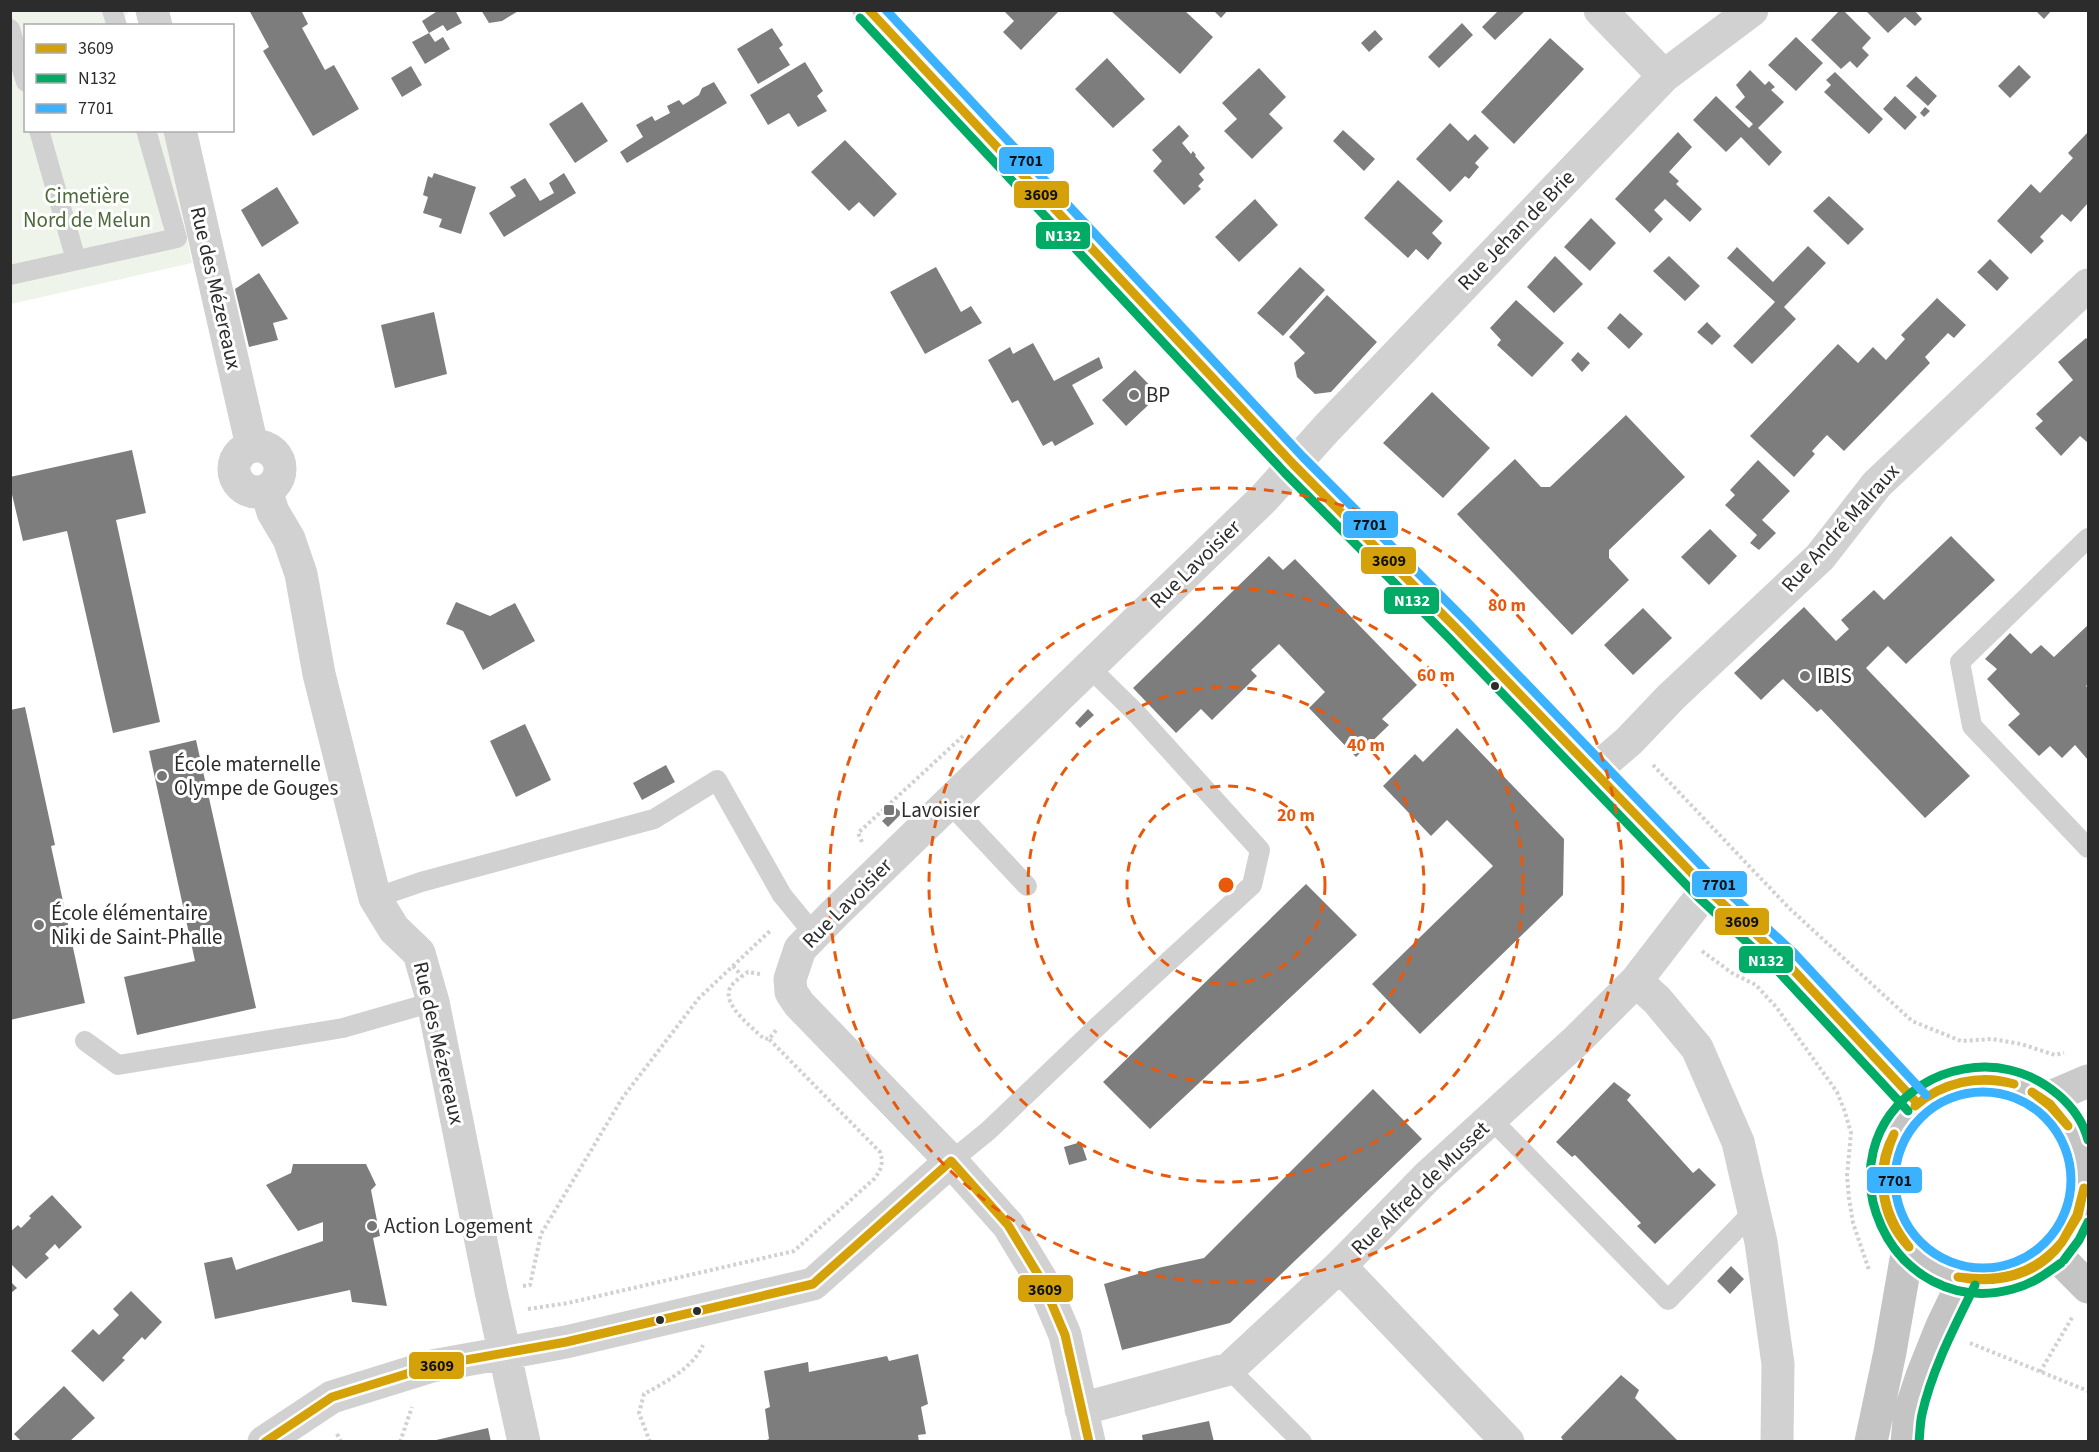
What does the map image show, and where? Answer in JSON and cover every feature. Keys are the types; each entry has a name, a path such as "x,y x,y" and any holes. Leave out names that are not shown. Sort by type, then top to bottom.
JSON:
{"main road":[{"path":"869,10 1293,465 1457,629 1712,893 1785,962 1917,1103"},
{"path":"1981,1078 2015,1083 2046,1099 2074,1133 2087,1173 2082,1203 2072,1230 2054,1253 2027,1272 1996,1281 1964,1280 1935,1269 1908,1248 1890,1221 1882,1190 1884,1157 1897,1128 1917,1103 1947,1085 1981,1078"},
{"path":"2046,1099 2088,1081"},
{"path":"1871,1442 1890,1352 1908,1248"},
{"path":"2054,1253 2081,1302"},
{"path":"1907,1442 1910,1412 1922,1376 1964,1280"}],"street":[{"path":"1600,10 1664,76"},
{"name":"Rue Jehan de Brie","path":"1293,465 1664,76 1752,10"},
{"name":"Rue des Mézereaux","path":"180,132 252,446 270,450 279,462 278,477 274,484 266,490 273,512 288,539 301,574 319,674 375,898 394,929 419,953 433,1002 493,1303 524,1442"},
{"name":"Rue André Malraux","path":"1593,772 1629,741 1671,697 1820,557 1877,484 2088,285"},
{"name":"Rue Lavoisier","path":"1089,1442 1065,1335 1042,1281 1008,1225 951,1161 799,1004 791,992 790,979 800,949 814,934 1264,498 1293,465"},
{"name":"Rue Alfred de Musset","path":"1082,1409 1229,1369 1340,1266 1427,1177 1577,1040 1636,981 1678,927 1712,893"},
{"path":"1636,981 1657,1000 1697,1048 1738,1142 1761,1242 1778,1364 1777,1442"},
{"path":"264,1442 332,1397 432,1366 566,1342 813,1284 951,1161"},
{"path":"1340,1266 1508,1442"}],"lane":[{"path":"10,29 21,70"},
{"path":"40,132 76,260"},
{"path":"10,275 177,238 148,132"},
{"path":"2088,538 1960,663 1972,726 2088,848"},
{"path":"951,1161 988,1131 1098,1026 1252,885 1260,850 1137,714 1089,667"},
{"path":"375,898 421,882 654,819 717,780 782,895 814,934"},
{"path":"949,803 1027,886"},
{"path":"84,1041 118,1065 343,1028 433,1002"},
{"path":"1491,1119 1668,1300 1754,1211"},
{"path":"1229,1369 1302,1442"}],"path":[{"path":"864,847 858,833 963,736"},
{"path":"1629,741 1789,908 1912,1021 1961,1041 1992,1039 2021,1044 2055,1055 2066,1052"},
{"path":"493,1303 530,1285 541,1234 623,1097 699,998 793,909"},
{"path":"1678,927 1704,954 1732,973 1756,985 1778,1008 1837,1092 1851,1133 1847,1176 1853,1223 1870,1275"},
{"path":"733,966 742,976"},
{"path":"493,1303 568,1303 794,1251 874,1179 881,1170 883,1159 880,1152 769,1039 763,1038 732,1007 728,998 730,988 748,972"},
{"path":"769,1039 799,1004"},
{"path":"2040,1372 2081,1302"},
{"path":"650,1442 639,1413 644,1394 668,1381 699,1354 707,1333 703,1310"},
{"path":"1963,1341 2088,1390"}],"green space":[{"name":"Cimetière Nord de Melun","path":"10,11 129,11 122,21 123,24 24,24 24,132 164,132 192,263 11,304"}],"building":[{"path":"249,10 301,10 308,24 302,28 325,70 334,65 359,109 313,136 263,51 269,47"},
{"path":"439,10 455,10 462,23 447,31 443,25 429,33 422,21"},
{"path":"481,10 520,10 502,21 489,23"},
{"path":"1003,10 1060,10 1021,50 1003,32 1014,21"},
{"path":"1110,10 1184,10 1213,37 1180,74"},
{"path":"1213,10 1228,10 1221,18"},
{"path":"1499,10 1526,10 1495,40 1482,27"},
{"path":"1840,10 1843,10 1871,38 1862,48 1869,55 1857,68 1850,61 1841,69 1811,40"},
{"path":"1865,10 1914,10 1922,19 1915,26 1905,17 1888,33"},
{"path":"2035,10 2052,10 2044,19"},
{"path":"1462,23 1473,35 1439,68 1428,57"},
{"path":"772,28 783,45 779,48 790,65 758,84 737,49"},
{"path":"1375,30 1383,39 1369,52 1361,43"},
{"path":"429,33 435,42 443,37 450,49 425,64 412,42"},
{"path":"1796,37 1823,63 1796,91 1768,65"},
{"path":"1550,38 1584,69 1514,144 1481,112"},
{"path":"1107,58 1145,99 1113,128 1075,89"},
{"path":"805,62 823,91 817,96 827,111 798,127 789,113 768,125 750,95"},
{"path":"2019,65 2031,77 2010,98 1998,86"},
{"path":"411,66 422,85 402,97 391,78"},
{"path":"1259,68 1286,97 1269,114 1283,128 1252,159 1224,131 1237,119 1222,103"},
{"path":"1750,70 1765,85 1769,81 1775,87 1771,90 1784,102 1758,128 1782,152 1769,166 1741,137 1726,152 1693,120 1716,96 1749,128 1753,124 1735,107 1745,97 1736,85"},
{"path":"1835,72 1883,119 1869,134 1824,92 1831,85 1826,80"},
{"path":"1916,76 1937,96 1928,106 1906,86"},
{"path":"714,82 727,103 627,163 620,152 643,137 636,125 652,116 655,121 670,113 667,106 679,100 683,105 699,95 702,88"},
{"path":"1895,96 1917,117 1905,130 1883,109"},
{"path":"582,102 608,141 575,163 549,124"},
{"path":"1925,107 1930,111 1924,117 1920,113"},
{"path":"1450,123 1468,141 1475,134 1489,148 1475,163 1479,167 1469,179 1465,176 1450,192 1416,159"},
{"path":"1179,125 1189,136 1182,143 1191,154 1193,151 1205,168 1199,174 1204,180 1198,186 1201,189 1184,205 1153,171 1162,161 1152,150"},
{"path":"1343,130 1375,159 1364,171 1333,141"},
{"path":"1678,132 1692,147 1669,172 1679,181 1676,184 1702,209 1690,222 1665,199 1654,210 1663,219 1650,233 1615,199"},
{"path":"2088,132 2088,203 2071,222 2062,214 2040,237 2044,241 2031,254 1997,221 2031,184 2040,193 2073,158 2068,153"},
{"path":"845,140 897,194 874,217 859,202 849,211 811,172"},
{"path":"434,173 476,187 461,234 439,227 442,219 423,213 428,197 423,195 428,176 432,178"},
{"path":"564,173 576,193 504,237 489,213 516,196 510,187 525,178 540,201 554,193 549,183"},
{"path":"1398,180 1443,221 1432,233 1442,243 1428,260 1416,249 1408,258 1364,218"},
{"path":"277,187 299,223 262,247 241,210"},
{"path":"1829,196 1864,229 1848,245 1813,211"},
{"path":"1255,199 1278,225 1239,262 1215,237"},
{"path":"1591,218 1616,243 1590,271 1564,247"},
{"path":"1808,246 1826,263 1784,307 1796,319 1752,364 1733,346 1775,302 1727,258 1737,247 1773,282"},
{"path":"1555,256 1583,284 1554,313 1527,287"},
{"path":"1669,256 1700,286 1685,301 1653,271"},
{"path":"1990,259 2009,278 1997,291 1977,272"},
{"path":"936,267 961,312 971,306 982,323 925,354 890,292"},
{"path":"1300,267 1325,290 1283,336 1257,313"},
{"path":"259,273 288,319 273,323 278,340 249,347 235,289"},
{"path":"1327,295 1377,342 1331,392 1315,394 1297,377 1294,363 1305,353 1289,337"},
{"path":"1937,298 1966,325 1954,338 1948,333 1925,357 1930,363 1844,451 1827,435 1812,451 1815,454 1794,477 1750,436 1838,344 1858,363 1873,347 1886,360 1905,339 1901,335"},
{"path":"1516,300 1564,343 1532,377 1497,345 1501,340 1490,328"},
{"path":"434,312 447,374 395,388 381,325"},
{"path":"1620,313 1643,334 1629,349 1607,328"},
{"path":"1707,322 1721,336 1712,345 1697,332"},
{"path":"2086,338 2088,340 2088,443 2080,436 2061,456 2035,428 2043,421 2036,414 2073,380 2058,362"},
{"path":"1033,343 1054,381 1099,357 1103,368 1072,385 1094,424 1055,446 1052,441 1043,446 1018,400 1012,403 988,360 1010,347 1013,354"},
{"path":"1578,352 1590,363 1582,372 1571,360"},
{"path":"1135,370 1159,395 1126,426 1102,400"},
{"path":"1432,392 1490,448 1443,498 1383,443"},
{"path":"1626,415 1685,477 1609,550 1609,558 1629,580 1572,635 1457,514 1515,459 1541,487 1550,487"},
{"path":"132,450 146,513 116,520 160,722 113,733 67,531 23,541 10,477"},
{"path":"1758,460 1790,491 1762,520 1776,533 1759,550 1750,543 1757,535 1725,505 1735,495 1730,490"},
{"path":"1710,529 1737,556 1709,585 1681,557"},
{"name":"IBIS","path":"1951,536 1995,580 1906,664 1888,646 1866,668 1970,776 1925,818 1821,709 1817,712 1783,679 1761,700 1734,673 1804,607 1836,641 1849,629 1841,620 1874,590 1884,600"},
{"path":"1269,556 1283,570 1295,559 1417,685 1382,719 1389,725 1356,757 1309,708 1325,692 1279,644 1251,670 1257,676 1212,720 1201,709 1176,733 1133,688"},
{"path":"456,602 490,616 515,603 535,641 483,670 463,631 446,624"},
{"path":"1643,608 1672,638 1633,675 1604,645"},
{"path":"2088,625 2088,684 2086,686 2088,688 2088,760 2075,745 2062,758 2050,746 2039,756 2008,725 2020,714 1987,679 1997,669 1985,659 2010,633 2031,654 2041,645 2054,657"},
{"name":"École élémentaire Niki de Saint-Phalle","path":"25,707 55,845 51,846 85,1003 10,1020 10,710"},
{"path":"1088,709 1094,715 1080,728 1075,723"},
{"path":"525,724 551,780 516,797 490,741"},
{"path":"1457,728 1564,839 1563,895 1420,1034 1372,984 1493,866 1447,820 1431,836 1383,786 1415,754 1423,762"},
{"path":"196,740 256,1008 137,1035 124,977 195,961 149,751"},
{"path":"666,765 675,782 642,800 633,783"},
{"path":"896,808 902,813 888,827 882,821"},
{"path":"1306,884 1357,935 1150,1129 1103,1082"},
{"path":"1614,1082 1631,1095 1627,1100 1693,1173 1699,1168 1716,1185 1655,1244 1637,1226 1641,1223 1575,1155 1572,1157 1556,1142"},
{"path":"1373,1089 1422,1139 1230,1323 1122,1350 1104,1284 1158,1268 1204,1258"},
{"path":"1081,1142 1087,1160 1069,1165 1064,1147"},
{"path":"293,1164 366,1164 376,1185 371,1190 380,1236 373,1238 387,1306 352,1302 350,1290 215,1319 204,1263 232,1257 236,1270 323,1241 323,1222 298,1231 266,1185 291,1173"},
{"path":"52,1195 82,1227 59,1249 55,1244 45,1254 49,1258 26,1279 10,1263 10,1232 18,1225 21,1228 31,1218 29,1216"},
{"path":"1731,1266 1744,1279 1730,1294 1717,1281"},
{"path":"10,1281 17,1288 10,1294"},
{"path":"131,1291 162,1322 145,1340 142,1337 122,1358 125,1360 103,1382 71,1351 93,1329 99,1335 119,1315 113,1309"},
{"path":"918,1354 928,1404 921,1407 926,1434 918,1435 919,1442 762,1442 769,1439 765,1409 770,1407 764,1371 808,1362 809,1372 887,1356 889,1361"},
{"path":"1621,1375 1639,1390 1635,1398 1679,1442 1564,1442 1561,1437"},
{"path":"64,1386 95,1418 69,1442 22,1442 14,1434"},
{"path":"1209,1421 1214,1442 1143,1442 1142,1435"},
{"path":"488,1428 491,1442 432,1442 432,1441"}],"transit line":[{"name":"3609","path":"869,10 1294,465 1457,629 1707,889 1785,961 1917,1103"},
{"name":"7701","path":"886,10 1303,457 1466,621 1715,880 1794,953 1926,1095"},
{"name":"N132","path":"860,18 1285,473 1448,637 1698,897 1777,970 1908,1111"},
{"name":"N132","path":"2061,1263 2033,1281 2013,1289 1970,1293 1932,1281 1902,1258 1881,1226 1871,1189 1873,1151 1890,1116 1922,1085 1953,1071 1976,1067 2010,1070 2047,1086 2077,1115 2088,1140"},
{"name":"3609","path":"1915,1106 1937,1091 1962,1083 1987,1080 2014,1084"},
{"name":"3609","path":"1915,1106 1937,1091 1962,1082 1988,1080 2014,1084"},
{"name":"7701","path":"1983,1092 2017,1099 2032,1107 2045,1118 2056,1131 2064,1146 2071,1180 2064,1214 2056,1229 2045,1242 2032,1253 2017,1261 1983,1268 1949,1261 1934,1253 1921,1242 1910,1229 1902,1214 1895,1180 1902,1146 1910,1131 1921,1118 1934,1107 1949,1099 1983,1092"},
{"name":"3609","path":"2032,1092 2050,1104 2068,1126"},
{"name":"3609","path":"2032,1092 2050,1106 2068,1126"},
{"name":"3609","path":"1894,1134 1885,1164 1884,1193 1892,1220 1909,1247"},
{"name":"3609","path":"1894,1134 1884,1163 1883,1193 1892,1222 1909,1247"},
{"name":"3609","path":"951,1161 1008,1225 1042,1281 1065,1335 1089,1442"},
{"name":"3609","path":"265,1442 332,1397 432,1366 566,1342 813,1284 951,1161"},
{"name":"3609","path":"2062,1242 2077,1215 2084,1188"},
{"name":"3609","path":"2062,1242 2078,1216 2084,1188"},
{"name":"N132","path":"2064,1260 2079,1240 2088,1222"},
{"name":"3609","path":"1958,1277 1988,1278 2015,1274 2040,1262 2062,1242"},
{"name":"3609","path":"1958,1277 1987,1280 2016,1275 2041,1263 2062,1242"},
{"name":"N132","path":"1919,1442 1926,1397 1945,1348 1975,1285"}],"place":[{"name":"BP","path":"1134,395"},
{"name":"IBIS","path":"1805,676"},
{"name":"École maternelle Olympe de Gouges","path":"162,776"},
{"name":"Lavoisier","path":"889,810"},
{"name":"École élémentaire Niki de Saint-Phalle","path":"39,925"},
{"name":"Action Logement","path":"372,1226"}]}
